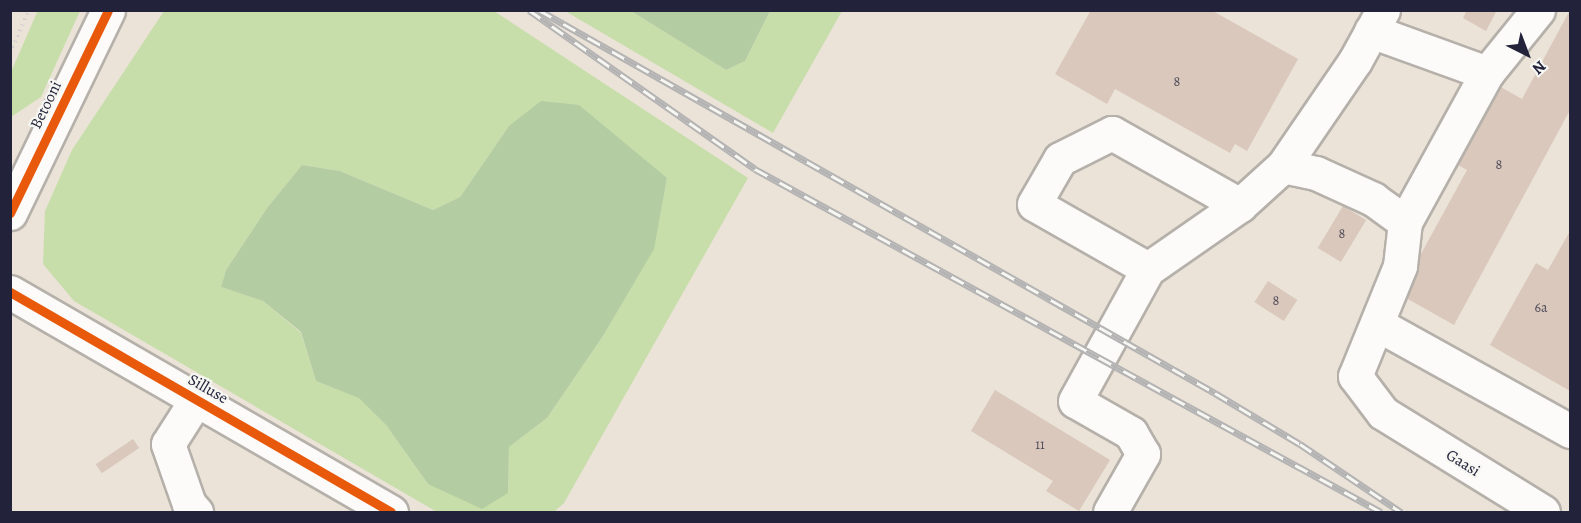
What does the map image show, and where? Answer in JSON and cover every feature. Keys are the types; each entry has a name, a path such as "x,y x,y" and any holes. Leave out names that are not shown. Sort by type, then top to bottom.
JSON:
{"street":[{"name":"Betooni","path":"10,213 24,151 108,10"},
{"path":"1538,10 1487,73 1405,222 1400,266 1377,324 1570,431"},
{"path":"1110,513 1143,454 1131,433 1075,401 1148,268 1240,205 1283,166 1356,61 1377,21 1487,73"},
{"path":"1148,268 1034,204 1060,159 1112,133 1240,205"},
{"path":"1283,166 1316,173 1364,195 1405,222"},
{"name":"Silluse","path":"10,292 391,513"},
{"name":"Gaasi","path":"1377,324 1355,376 1383,413 1544,513"},
{"path":"196,400 168,444 189,504 196,513"}],"path":[{"path":"10,53 29,10"}],"green space":[{"path":"38,10 80,11 41,97 11,117 11,72"},
{"path":"164,11 494,11 748,178 564,503 554,512 437,512 74,301 43,264 45,211 72,150","holes":["509,126 667,178 653,249 603,336 547,418 509,447 508,493 428,484 386,425 359,397 316,381 301,333 263,301 221,287 226,270 267,208 302,165 340,171 433,210 460,197"]},
{"path":"565,11 631,11 726,70 745,61 770,11 842,11 773,133"},
{"path":"631,11 770,11 745,61 726,70"},
{"path":"541,101 579,105 667,178 654,249 603,336 547,418 509,447 508,493 482,509 428,484 386,425 359,398 316,381 301,332 263,301 221,287 226,270 267,208 302,165 340,171 433,210 460,197 509,126"}],"building":[{"path":"1091,10 1211,10 1298,59 1247,151 1235,144 1230,153 1115,89 1107,104 1055,74"},
{"path":"1467,10 1497,10 1486,31 1463,18"},
{"path":"1570,10 1570,110 1454,325 1399,294 1467,170 1447,159 1490,81 1522,99"},
{"path":"1343,206 1366,220 1341,262 1318,248"},
{"path":"1570,231 1570,391 1490,345 1536,263 1548,270"},
{"path":"1268,281 1297,300 1284,321 1254,302"},
{"path":"995,390 1110,460 1079,511 1046,491 1053,481 971,431"},
{"path":"133,439 139,448 102,473 96,464"}],"railway":[{"path":"529,10 755,169 1381,512"},
{"path":"539,10 1215,393 1300,444 1401,512"}],"cycle path":[{"path":"10,213 108,10"},
{"path":"10,292 391,512"}]}
